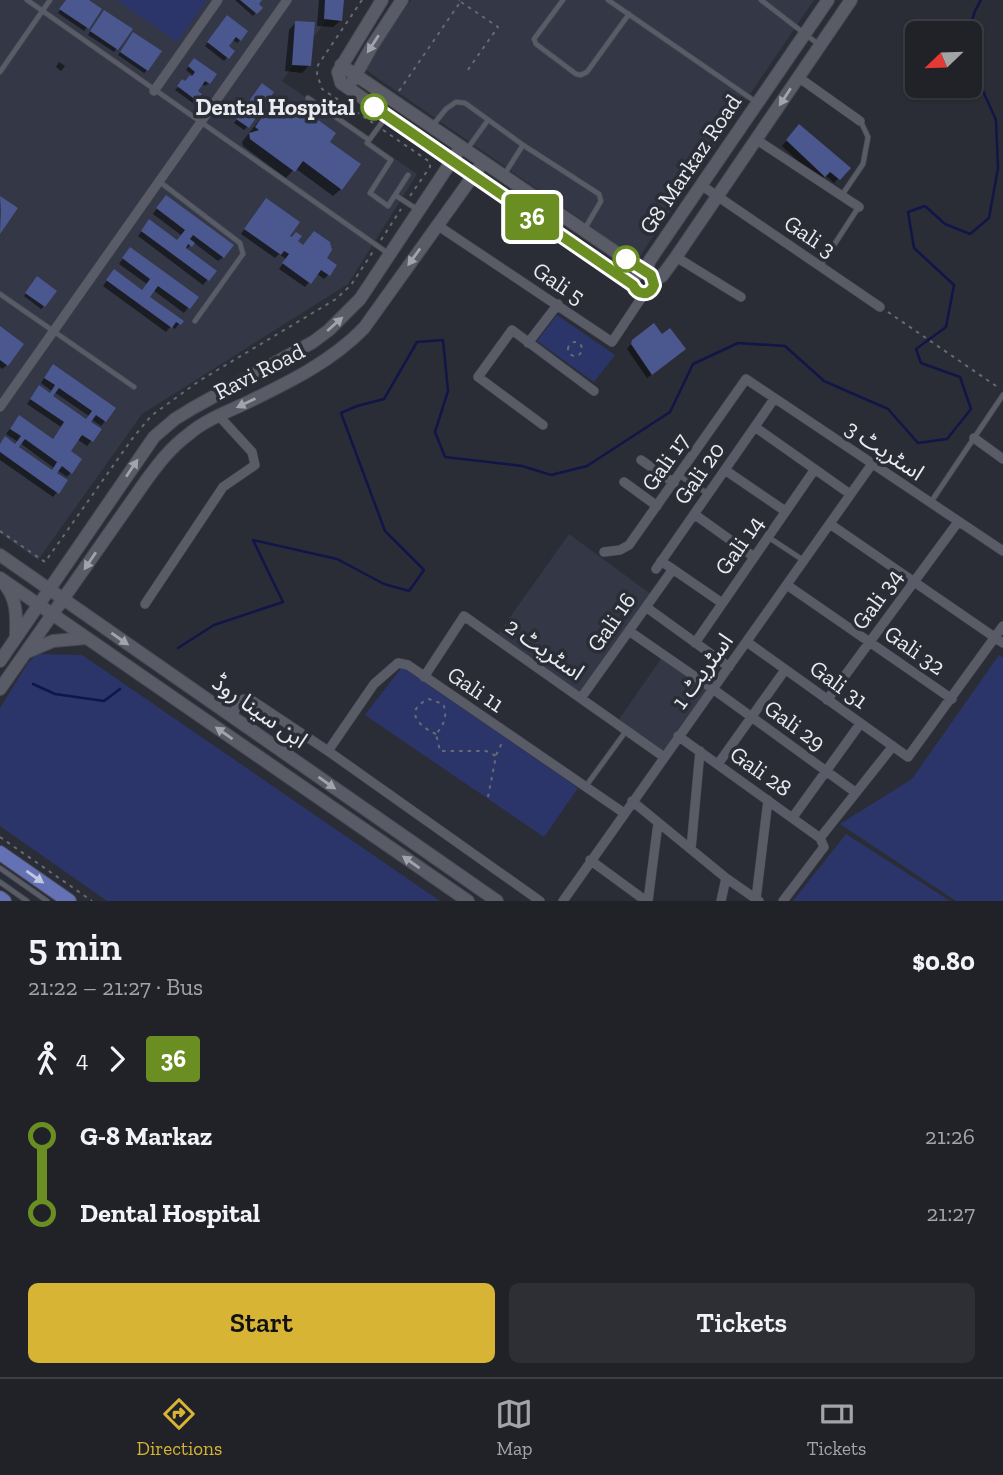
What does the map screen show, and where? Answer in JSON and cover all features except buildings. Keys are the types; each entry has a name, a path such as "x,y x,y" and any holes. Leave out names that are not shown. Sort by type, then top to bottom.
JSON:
{"main road":[{"path":"0,853 69,901"}],"street":[{"path":"154,91 218,0"},
{"path":"0,407 286,0"},
{"path":"382,0 341,65 337,76 348,90 639,290 653,289 650,276 636,276 639,290"},
{"path":"348,90 402,0"},
{"name":"G8 Markaz Road","path":"341,65 650,276 662,276 851,0"},
{"path":"825,4 838,19"},
{"name":"G8 Markaz Road","path":"650,276 650,260 825,4"},
{"path":"798,76 860,121"},
{"path":"744,121 759,136 859,207"},
{"name":"Ravi Road","path":"0,661 154,438 192,408 313,342 328,330 360,299 451,160 464,149"},
{"name":"Ravi Road","path":"0,689 168,452 190,432 299,376 348,344 364,328 483,162"},
{"name":"Gali 3","path":"701,185 880,307"},
{"name":"Gali 5","path":"437,225 612,342 639,290"},
{"path":"676,257 741,297"},
{"path":"528,343 558,304"},
{"path":"543,425 478,377 512,330 594,391"},
{"name":"اسٹریٹ 3","path":"746,379 1003,551"},
{"name":"Gali 17","path":"604,552 620,550 629,545 746,379"},
{"name":"Gali 20","path":"673,569 658,565 774,399"},
{"path":"145,604 223,487 255,465 252,452 219,416"},
{"path":"755,427 850,494"},
{"path":"974,438 1003,459"},
{"path":"641,460 677,480"},
{"name":"اسٹریٹ 1","path":"563,901 872,464"},
{"path":"725,470 785,511"},
{"name":"Gali 14","path":"695,642 815,470"},
{"path":"624,482 657,506"},
{"path":"694,514 754,556"},
{"name":"Gali 34","path":"827,700 958,522"},
{"path":"830,524 999,640"},
{"name":"ابن سینا روڈ","path":"0,555 497,901"},
{"path":"673,569 722,603"},
{"name":"Gali 16","path":"582,698 673,569"},
{"path":"0,579 12,594 17,611 16,637"},
{"name":"ابن سینا روڈ","path":"0,579 468,901"},
{"name":"Gali 32","path":"787,585 952,699"},
{"path":"646,607 729,667"},
{"name":"اسٹریٹ 2","path":"424,677 464,616 664,757"},
{"path":"952,699 999,640 1003,626"},
{"name":"Gali 29","path":"629,631 713,688 855,792"},
{"path":"24,654 53,641 87,638"},
{"name":"Gali 31","path":"747,642 908,757 952,699"},
{"name":"Gali 11","path":"328,751 374,684 398,663 408,665 624,813"},
{"path":"718,765 785,670"},
{"path":"233,716 237,704 244,699 253,701 540,901"},
{"path":"793,817 860,724"},
{"name":"Gali 28","path":"678,736 820,838"},
{"path":"783,901 824,847 820,838 893,746"},
{"path":"691,849 700,751"},
{"path":"632,801 757,900 768,800"},
{"path":"590,860 647,901 658,823"},
{"path":"722,901 726,878"}],"lane":[{"path":"27,0 390,254"},
{"path":"0,72 50,0"},
{"path":"563,0 534,39 536,44 576,74 587,72 629,14"},
{"path":"761,0 819,44"},
{"path":"613,1 757,103"},
{"path":"308,98 369,141"},
{"path":"432,127 446,109 456,102 465,103 598,194 601,201 584,230"},
{"path":"386,116 367,143 391,160 370,193 388,206 408,175"},
{"path":"464,149 488,120"},
{"path":"841,196 863,163 868,137 860,121"},
{"path":"503,176 523,145"},
{"path":"158,180 243,248 243,254 195,321"},
{"path":"395,195 418,210"},
{"path":"821,266 859,207"},
{"path":"0,294 134,387"},
{"path":"931,503 1003,393"},
{"path":"677,480 707,494"},
{"path":"768,536 803,560"},
{"path":"585,787 626,730"},
{"path":"0,868 47,901"},
{"path":"0,883 27,901"}],"path":[{"path":"0,531 45,562 151,416 199,381 336,299 351,285 430,167 429,162 322,89 317,74 318,65 362,0"},
{"path":"393,100 460,1 498,27 465,74"},
{"path":"880,307 1003,393"},
{"path":"564,360 569,353"},
{"path":"436,734 424,729 416,721 415,713 418,707 429,699 443,704 446,710 444,721 436,734 440,751 486,751 496,756"},
{"path":"488,797 496,756 507,734"},
{"path":"0,837 92,901"}],"shaded area":[{"path":"0,0 341,0 282,81 417,174 348,284 142,414 38,560 0,533"},
{"path":"117,0 207,0 177,42"},
{"path":"411,0 814,0 638,259 363,68"},
{"path":"557,315 615,355 594,382 537,341"},
{"path":"569,534 652,595 580,695 496,637"},
{"path":"37,654 82,655 440,901 107,901 0,826 0,708 28,663"},
{"path":"999,655 1003,658 1003,901 956,901 840,824 912,779"},
{"path":"663,656 711,690 663,754 617,722"},
{"path":"402,667 578,788 544,837 365,715"},
{"path":"846,834 950,901 793,901"}],"waterway":[{"path":"972,21 981,0"},
{"path":"178,648 214,625 283,602 253,540 337,559 384,584 409,591 424,570 385,531 341,413 384,399 417,342 443,340 448,391 435,432 445,457 522,466 551,475 587,466 670,412 693,364 738,343 785,346 824,381 888,409 918,443 947,439 971,409 960,377 921,363 916,349 946,327 954,285 914,248 908,212 925,206 945,224 970,234 989,218 998,168 996,120 982,89"},
{"path":"33,684 55,694 104,701 120,689"}],"bus line":[{"name":"36","path":"374,107 633,285 637,292 651,292 654,280 651,275 626,259"}],"place":[{"name":"Dental Hospital","path":"374,107"}]}
